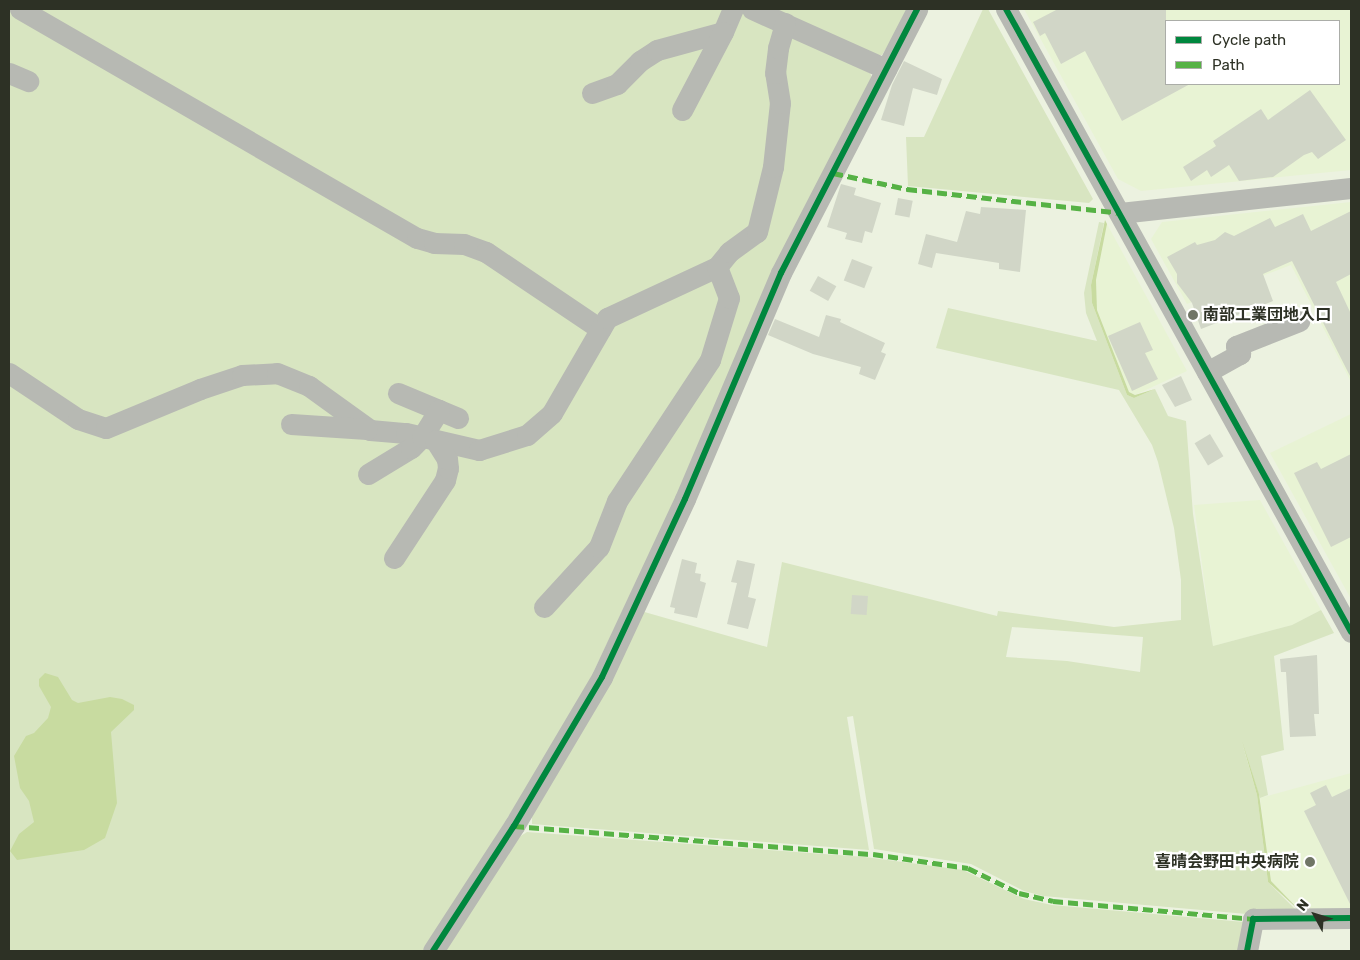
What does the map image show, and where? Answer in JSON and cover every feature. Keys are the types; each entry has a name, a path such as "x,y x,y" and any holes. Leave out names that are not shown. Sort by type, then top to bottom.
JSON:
{"street":[{"path":"20,9 416,238 434,243 464,244 486,252 600,329"},
{"path":"682,110 733,9"},
{"path":"752,9 886,69"},
{"path":"433,951 514,826 602,677 681,507 781,273 917,9"},
{"path":"1006,9 1351,632"},
{"path":"291,424 370,430 429,439 479,450 527,435 552,413 607,318 717,267 729,252 757,232 773,167 780,103 775,73 778,48 786,23"},
{"path":"592,93 617,84 640,61 657,50 723,32"},
{"path":"1120,213 1351,188"},
{"path":"544,607 599,546 617,501 710,360 729,298 717,267"},
{"path":"1207,372 1240,354 1236,346 1299,321"},
{"path":"9,373 78,419 106,428 200,389 242,375 277,373 309,386 370,430"},
{"path":"368,474 429,439 448,414 398,393"},
{"path":"394,558 447,474 447,459 429,439"},
{"path":"1246,951 1253,919 1351,918"}],"shaded area":[{"path":"9,9 735,9 870,73 873,80 580,701 425,951 9,951"},
{"path":"769,9 911,9 882,55 876,55"},
{"path":"983,9 988,9 1093,199 1089,203 908,186 906,137 924,137"},
{"path":"1024,9 1351,9 1351,170 1141,191 1118,179"},
{"path":"1351,202 1351,382 1291,265 1187,304 1151,239 1162,222"},
{"path":"1105,220 1107,224 1096,280 1097,310 1129,392 1135,395 1155,389 1134,398 1127,395 1092,303 1091,285"},
{"path":"1099,222 1104,223 1091,285 1092,303 1127,395 1134,398 1155,389 1168,416 1186,421 1193,514 1213,646 1292,625 1321,610 1334,633 1274,656 1284,750 1261,756 1268,795 1260,798 1242,742 1257,795 1268,882 1299,913 1258,915 1043,896 1024,891 971,864 874,849 853,716 847,717 869,850 532,824 532,811 641,611 767,647 782,562 997,616 998,611 1114,627 1181,620 1181,580 1174,528 1158,462 1152,445 1119,390 936,348 948,308 1097,341 1086,313 1084,293","holes":["1012,627 1143,637 1140,672 1067,661 1006,657"]},
{"path":"1107,224 1187,371 1135,395 1129,392 1097,310 1096,280"},
{"path":"1351,414 1351,599 1270,453"},
{"path":"1260,500 1321,610 1292,625 1213,646 1194,505"},
{"path":"45,673 58,677 72,700 78,703 110,697 122,699 134,705 134,710 111,732 117,803 105,838 84,850 17,860 10,851 19,834 34,822 29,801 20,788 14,756 26,736 34,733 48,718 51,707 39,686 39,679"},
{"path":"1242,741 1259,794 1271,881 1302,913 1268,882 1257,795"},
{"name":"喜晴会野田中央病院","path":"1351,773 1351,912 1302,913 1271,881 1260,798"},
{"path":"527,832 865,857 963,870 1024,899 1052,905 1244,922 1241,951 442,951 516,839"}],"building":[{"path":"1058,9 1166,9 1165,85 1188,85 1122,121 1085,51 1061,64 1045,33 1040,36 1033,22"},
{"path":"904,61 942,79 937,95 913,88 904,126 881,120 892,85"},
{"path":"1310,90 1346,140 1318,159 1312,152 1304,155 1273,177 1239,181 1229,165 1211,177 1207,170 1191,181 1183,167 1216,146 1213,141 1261,109 1268,120"},
{"path":"841,184 856,188 854,195 881,203 872,233 865,231 862,243 845,239 847,233 827,227"},
{"path":"898,198 913,201 909,218 895,215"},
{"path":"981,207 1026,210 1020,272 999,269 999,263 936,253 932,268 918,264 926,234 957,242 966,211 980,214"},
{"path":"1351,211 1351,274 1336,282 1351,314 1351,378 1292,261 1263,274 1273,301 1201,329 1192,303 1177,283 1177,274 1167,257 1195,242 1197,245 1215,240 1225,232 1234,236 1270,218 1275,227 1303,214 1311,231"},
{"path":"852,259 873,267 864,288 844,280"},
{"path":"818,276 836,286 828,301 810,291"},
{"path":"826,315 841,319 840,322 885,343 881,352 886,354 875,380 859,374 861,367 813,354 768,335 775,319 819,337"},
{"path":"1140,322 1153,350 1145,353 1158,379 1132,391 1108,336"},
{"path":"1181,376 1192,400 1175,407 1162,385"},
{"path":"1210,434 1223,456 1208,466 1195,443"},
{"path":"1351,454 1351,537 1331,547 1294,473 1317,462 1321,469"},
{"path":"682,559 697,563 695,573 701,574 700,581 706,583 697,618 674,613 675,608 670,607"},
{"path":"737,560 755,564 748,597 756,599 748,629 727,624 737,583 731,582"},
{"path":"852,595 868,596 867,615 851,614"},
{"path":"1317,655 1319,714 1314,714 1316,736 1290,737 1286,672 1281,672 1280,659"},
{"name":"喜晴会野田中央病院","path":"1326,785 1332,797 1351,788 1351,906 1304,811 1316,805 1310,793"}],"marked path":[{"path":"833,173 907,189 1120,213"},
{"path":"514,826 873,854 968,868 1019,893 1053,901 1253,919"}],"cycle path":[{"path":"433,951 514,826 602,677 685,499 781,273 917,9"},
{"path":"1006,9 1351,632"},
{"path":"1247,951 1253,919 1351,918"}],"place":[{"name":"南部工業団地入口","path":"1193,315"},
{"name":"喜晴会野田中央病院","path":"1310,862"}]}
